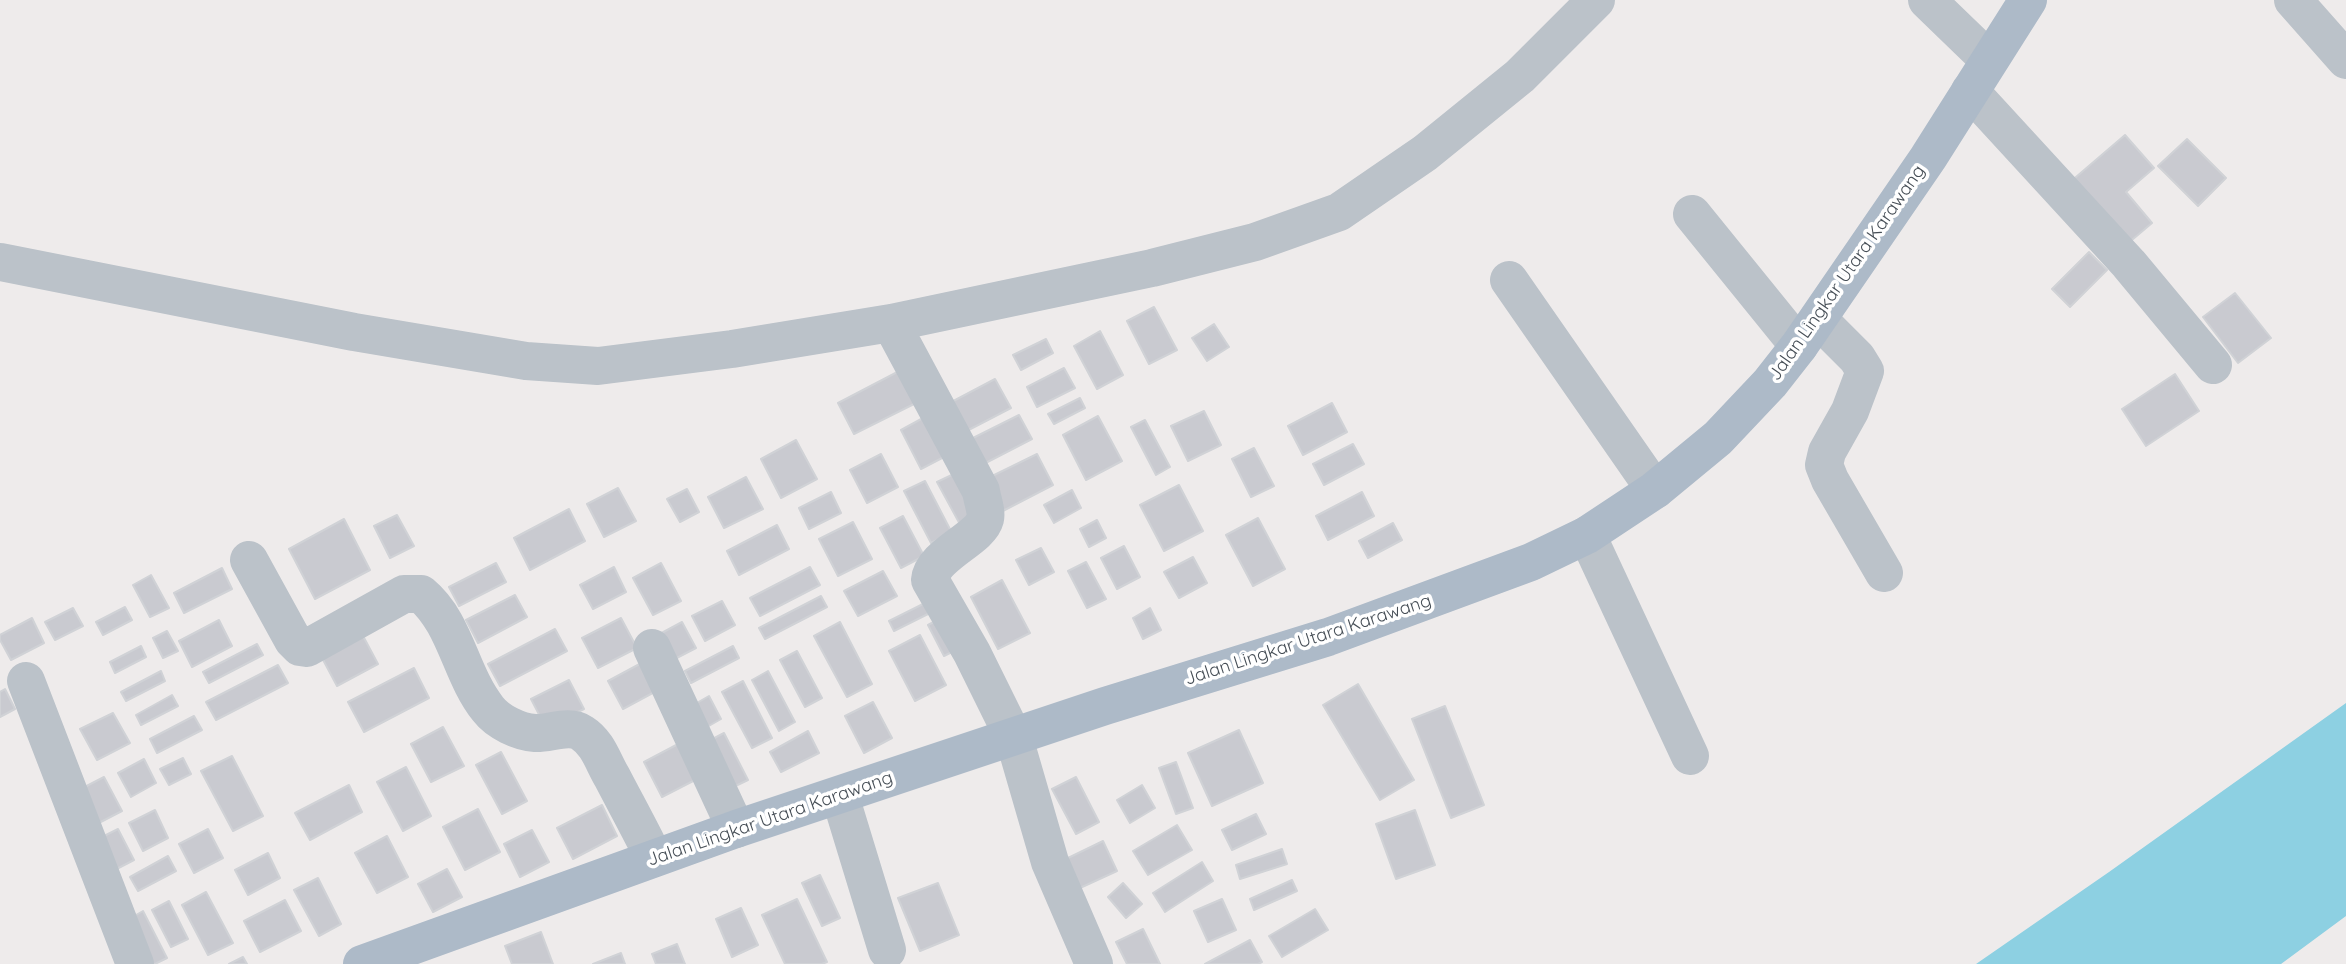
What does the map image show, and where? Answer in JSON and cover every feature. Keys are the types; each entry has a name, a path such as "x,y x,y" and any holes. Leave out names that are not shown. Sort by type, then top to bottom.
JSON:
{"main road":[{"name":"Jalan Lingkar Utara Karawang","path":"362,964 419,955 654,858 1105,706 1341,632 1531,562 1587,535 1655,491 1718,438 1770,383 1809,332 1928,158 2028,0"}],"street":[{"path":"0,262 354,332 526,360 598,366 732,349 891,323 1152,268 1255,242 1339,212 1425,153 1520,76 1596,0"},
{"path":"1927,0 1980,76 2213,365"},
{"path":"2293,0 2346,60"},
{"path":"1692,214 1809,332 1857,358 1865,371 1850,411 1827,452 1824,465 1829,480 1884,573"},
{"path":"1509,280 1655,491"},
{"path":"891,323 981,491 984,511 982,524 934,568 930,580 972,653 1013,738 1050,862 1094,964"},
{"path":"1587,535 1690,757"},
{"path":"249,560 293,640 300,647 307,648 404,594 421,594 441,613 468,678 489,711 514,728 534,733 580,731 594,744 628,804 654,858"},
{"path":"652,648 736,829"},
{"path":"26,681 135,964"},
{"path":"839,796 887,950"}],"water":[{"path":"2346,703 2346,916 2281,964 1976,964 2109,872"}],"building":[{"path":"2125,135 2154,168 2126,192 2152,223 2126,245 2069,183"},
{"path":"2187,139 2226,178 2198,206 2158,166"},
{"path":"2089,252 2107,270 2070,307 2052,289"},
{"path":"2235,293 2271,338 2238,363 2203,317"},
{"path":"1154,307 1177,350 1149,364 1127,321"},
{"path":"1214,324 1229,347 1207,361 1192,338"},
{"path":"1100,331 1123,375 1097,389 1074,346"},
{"path":"1046,339 1053,353 1021,370 1013,355"},
{"path":"905,368 922,400 854,434 838,403"},
{"path":"1064,368 1075,388 1037,407 1027,387"},
{"path":"2175,374 2199,411 2146,446 2122,409"},
{"path":"995,379 1011,408 957,436 942,407"},
{"path":"1080,398 1085,408 1054,424 1048,414"},
{"path":"1332,403 1347,432 1303,455 1288,426"},
{"path":"1204,411 1221,445 1188,461 1171,426"},
{"path":"1019,415 1032,439 974,469 961,444"},
{"path":"1098,416 1122,461 1086,480 1063,435"},
{"path":"923,418 944,457 921,469 901,430"},
{"path":"1145,420 1170,467 1156,475 1131,427"},
{"path":"796,440 817,479 781,498 761,459"},
{"path":"1353,444 1364,464 1324,485 1313,464"},
{"path":"1254,448 1274,486 1251,497 1232,459"},
{"path":"881,454 898,487 867,503 850,470"},
{"path":"1037,454 1053,485 997,514 980,482"},
{"path":"958,472 982,518 962,528 937,482"},
{"path":"746,477 763,509 724,528 708,497"},
{"path":"925,481 952,533 931,543 904,491"},
{"path":"1179,485 1203,531 1164,551 1140,505"},
{"path":"618,488 636,521 604,537 587,504"},
{"path":"687,489 699,512 680,522 667,499"},
{"path":"1072,490 1081,508 1054,523 1044,505"},
{"path":"831,492 841,513 809,529 799,508"},
{"path":"1362,492 1374,516 1328,540 1316,516"},
{"path":"569,509 585,541 530,570 514,538"},
{"path":"397,515 414,546 390,558 374,526"},
{"path":"903,516 924,556 901,568 880,528"},
{"path":"1258,518 1285,569 1253,586 1226,535"},
{"path":"344,519 370,570 315,599 289,549"},
{"path":"1097,520 1106,538 1089,547 1080,529"},
{"path":"853,522 872,559 838,576 819,539"},
{"path":"1393,523 1402,540 1368,558 1359,541"},
{"path":"777,525 789,549 739,575 727,551"},
{"path":"1124,546 1140,577 1117,589 1101,558"},
{"path":"1041,548 1054,572 1029,585 1016,560"},
{"path":"1193,557 1207,583 1179,598 1164,572"},
{"path":"1086,562 1106,599 1087,608 1068,571"},
{"path":"496,563 506,582 459,606 449,587"},
{"path":"661,563 681,601 653,615 633,578"},
{"path":"614,567 626,592 593,609 580,585"},
{"path":"810,567 820,585 760,616 750,598"},
{"path":"222,568 232,589 184,613 174,593"},
{"path":"883,571 897,596 858,616 844,591"},
{"path":"151,575 169,608 150,617 133,585"},
{"path":"1002,580 1030,633 998,649 971,597"},
{"path":"515,595 527,617 478,643 466,620"},
{"path":"821,596 827,607 765,639 759,628"},
{"path":"722,601 735,625 705,641 692,616"},
{"path":"929,601 934,611 894,631 889,621"},
{"path":"125,607 132,620 103,635 96,622"},
{"path":"73,608 83,626 55,640 45,622"},
{"path":"1150,608 1161,630 1143,639 1133,618"},
{"path":"948,614 964,646 944,656 928,625"},
{"path":"32,618 44,643 11,660 0,635"},
{"path":"621,618 637,648 598,668 582,638"},
{"path":"219,620 232,646 192,667 179,641"},
{"path":"682,622 696,648 669,662 656,636"},
{"path":"840,622 872,684 847,697 814,636"},
{"path":"555,629 567,651 500,686 488,664"},
{"path":"167,631 178,651 163,658 153,638"},
{"path":"362,634 378,664 337,686 321,656"},
{"path":"920,635 946,685 915,701 889,651"},
{"path":"257,644 263,655 209,683 203,672"},
{"path":"141,646 146,657 115,673 110,662"},
{"path":"733,646 739,658 691,683 685,671"},
{"path":"797,651 822,698 805,707 780,660"},
{"path":"647,660 662,688 623,709 608,681"},
{"path":"278,665 288,683 216,720 206,702"},
{"path":"414,668 429,698 364,732 348,702"},
{"path":"161,671 165,681 126,701 121,692"},
{"path":"768,671 795,722 779,731 752,680"},
{"path":"569,680 584,709 546,728 531,699"},
{"path":"743,681 772,738 752,748 722,692"},
{"path":"1358,684 1414,780 1380,800 1323,705"},
{"path":"5,689 15,709 0,717 0,692"},
{"path":"172,695 178,706 141,725 136,715"},
{"path":"709,696 721,719 707,727 695,704"},
{"path":"873,702 892,738 864,753 845,716"},
{"path":"1445,706 1484,805 1451,818 1412,719"},
{"path":"113,713 130,743 97,760 80,729"},
{"path":"194,716 202,730 157,753 150,739"},
{"path":"443,727 464,766 431,782 411,744"},
{"path":"1239,730 1263,783 1212,806 1188,753"},
{"path":"808,731 819,753 781,772 770,752"},
{"path":"724,733 748,780 725,791 701,745"},
{"path":"680,743 699,778 662,797 644,762"},
{"path":"501,752 527,801 502,814 476,765"},
{"path":"232,756 263,816 233,831 201,771"},
{"path":"183,758 191,774 169,785 160,769"},
{"path":"144,759 156,783 131,797 118,773"},
{"path":"1176,762 1193,808 1176,814 1159,768"},
{"path":"406,767 431,816 403,831 377,782"},
{"path":"104,777 122,811 91,827 73,793"},
{"path":"1076,777 1099,822 1076,834 1052,789"},
{"path":"349,785 362,812 310,840 295,813"},
{"path":"1142,785 1155,808 1130,823 1117,800"},
{"path":"602,805 617,836 573,859 557,828"},
{"path":"478,809 500,852 465,870 443,827"},
{"path":"155,810 168,838 143,851 129,823"},
{"path":"1415,810 1435,865 1396,879 1376,824"},
{"path":"1256,814 1266,834 1232,850 1222,830"},
{"path":"1177,825 1192,850 1148,875 1133,851"},
{"path":"118,829 134,860 107,874 92,842"},
{"path":"208,829 223,858 194,873 179,844"},
{"path":"532,830 549,862 520,877 504,844"},
{"path":"387,836 408,877 377,893 355,853"},
{"path":"1103,841 1117,871 1080,888 1066,859"},
{"path":"1282,849 1287,864 1240,879 1236,865"},
{"path":"268,853 280,878 248,895 235,870"},
{"path":"168,856 176,871 138,891 130,877"},
{"path":"1202,862 1213,881 1165,912 1153,893"},
{"path":"447,869 462,897 433,912 418,884"},
{"path":"820,875 840,918 822,926 802,883"},
{"path":"318,878 341,924 319,936 294,890"},
{"path":"1292,880 1297,891 1254,910 1250,899"},
{"path":"938,883 959,935 920,951 898,898"},
{"path":"1123,883 1142,904 1126,918 1108,897"},
{"path":"206,892 233,943 208,955 182,905"},
{"path":"797,899 827,962 785,964 762,915"},
{"path":"1222,899 1236,930 1208,942 1194,911"},
{"path":"285,900 301,931 260,952 244,921"},
{"path":"169,901 188,939 171,947 152,910"},
{"path":"741,908 758,945 732,957 716,919"},
{"path":"1315,909 1328,930 1282,957 1269,936"},
{"path":"143,911 167,958 155,964 144,964 122,923"},
{"path":"1143,929 1160,964 1127,964 1116,942"},
{"path":"541,932 553,964 512,964 505,946"},
{"path":"1250,940 1262,962 1205,964"},
{"path":"677,944 685,964 656,964 652,954"},
{"path":"621,953 625,964 593,964"},
{"path":"243,957 247,964 229,964"}]}
